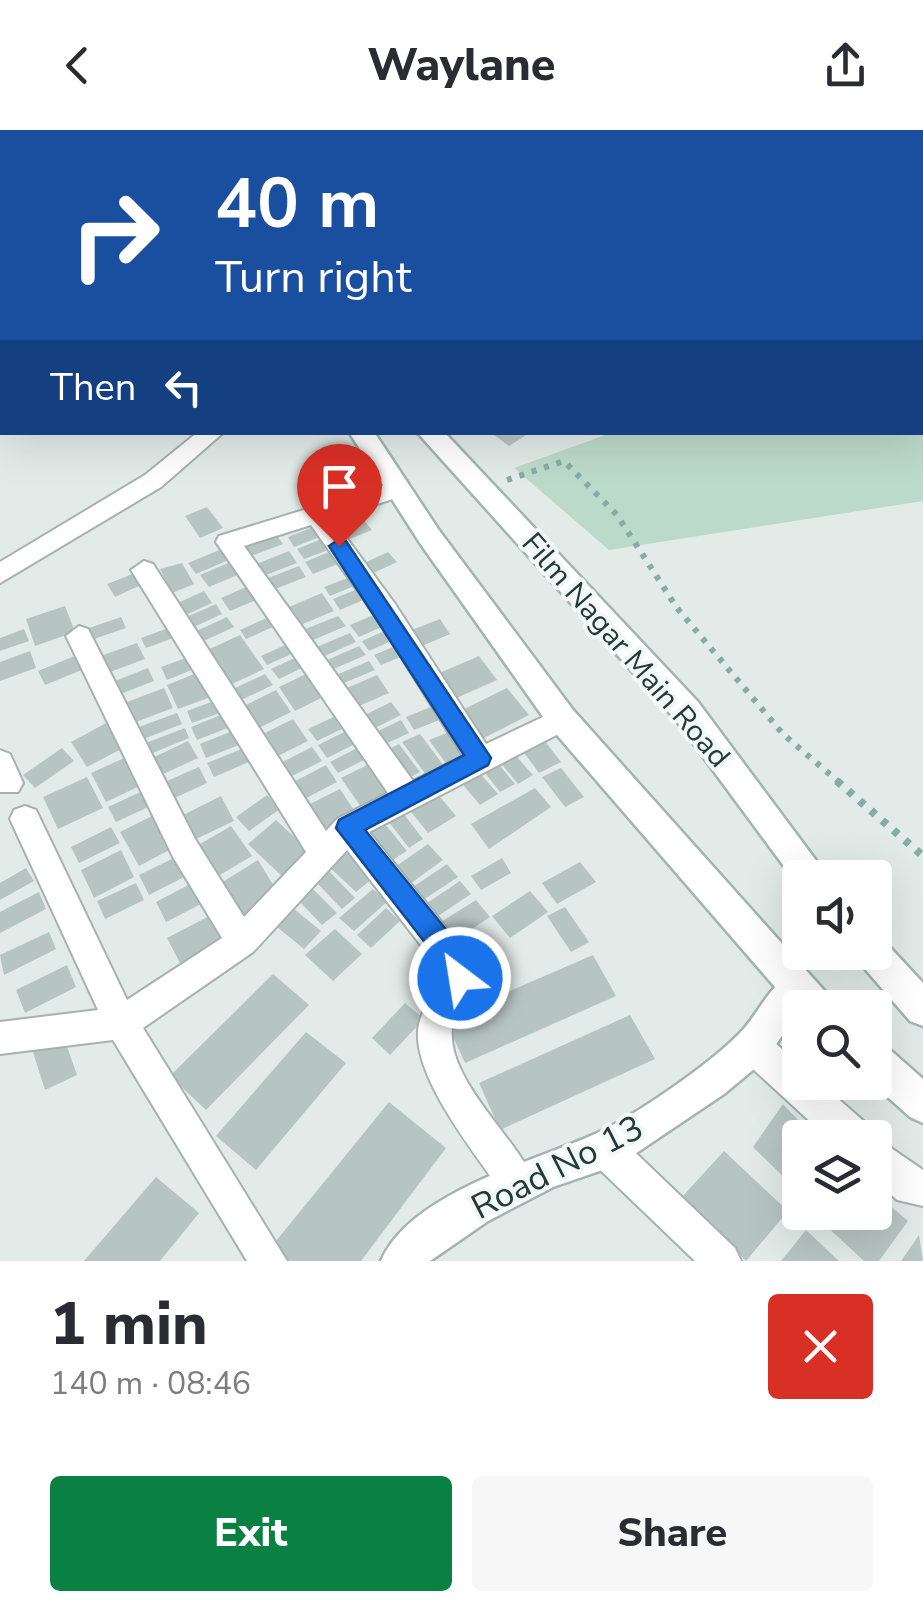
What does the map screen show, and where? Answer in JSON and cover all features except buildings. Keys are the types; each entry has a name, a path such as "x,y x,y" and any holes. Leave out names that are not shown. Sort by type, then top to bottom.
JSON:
{"main road":[{"path":"364,435 562,719 799,990"},
{"name":"Film Nagar Main Road","path":"431,435 687,711 799,860"},
{"path":"888,970 923,1009"},
{"name":"Road No 13","path":"402,1261 426,1236 518,1184 606,1150 710,1081 782,1020"},
{"path":"892,1076 923,1104"}],"street":[{"path":"0,574 153,481 209,435"},
{"path":"398,489 228,542 408,798"},
{"path":"316,514 386,611 480,758"},
{"path":"144,570 323,852"},
{"path":"79,636 184,848 242,942"},
{"path":"0,1038 122,1023 242,942 348,828 562,719"},
{"path":"25,819 122,1023 268,1261"},
{"path":"348,828 457,962 460,978 438,1016 434,1042 449,1078 518,1184"},
{"path":"753,1046 836,1120"},
{"path":"606,1150 722,1261"},
{"path":"892,1171 910,1187 923,1188"}],"path":[{"path":"482,488 564,460 618,515 677,608 783,734 923,856"}],"green space":[{"path":"605,435 923,435 923,501 609,550 514,468"}],"route":[{"path":"339,546 386,611 480,758 348,828 457,962 460,978"}]}
